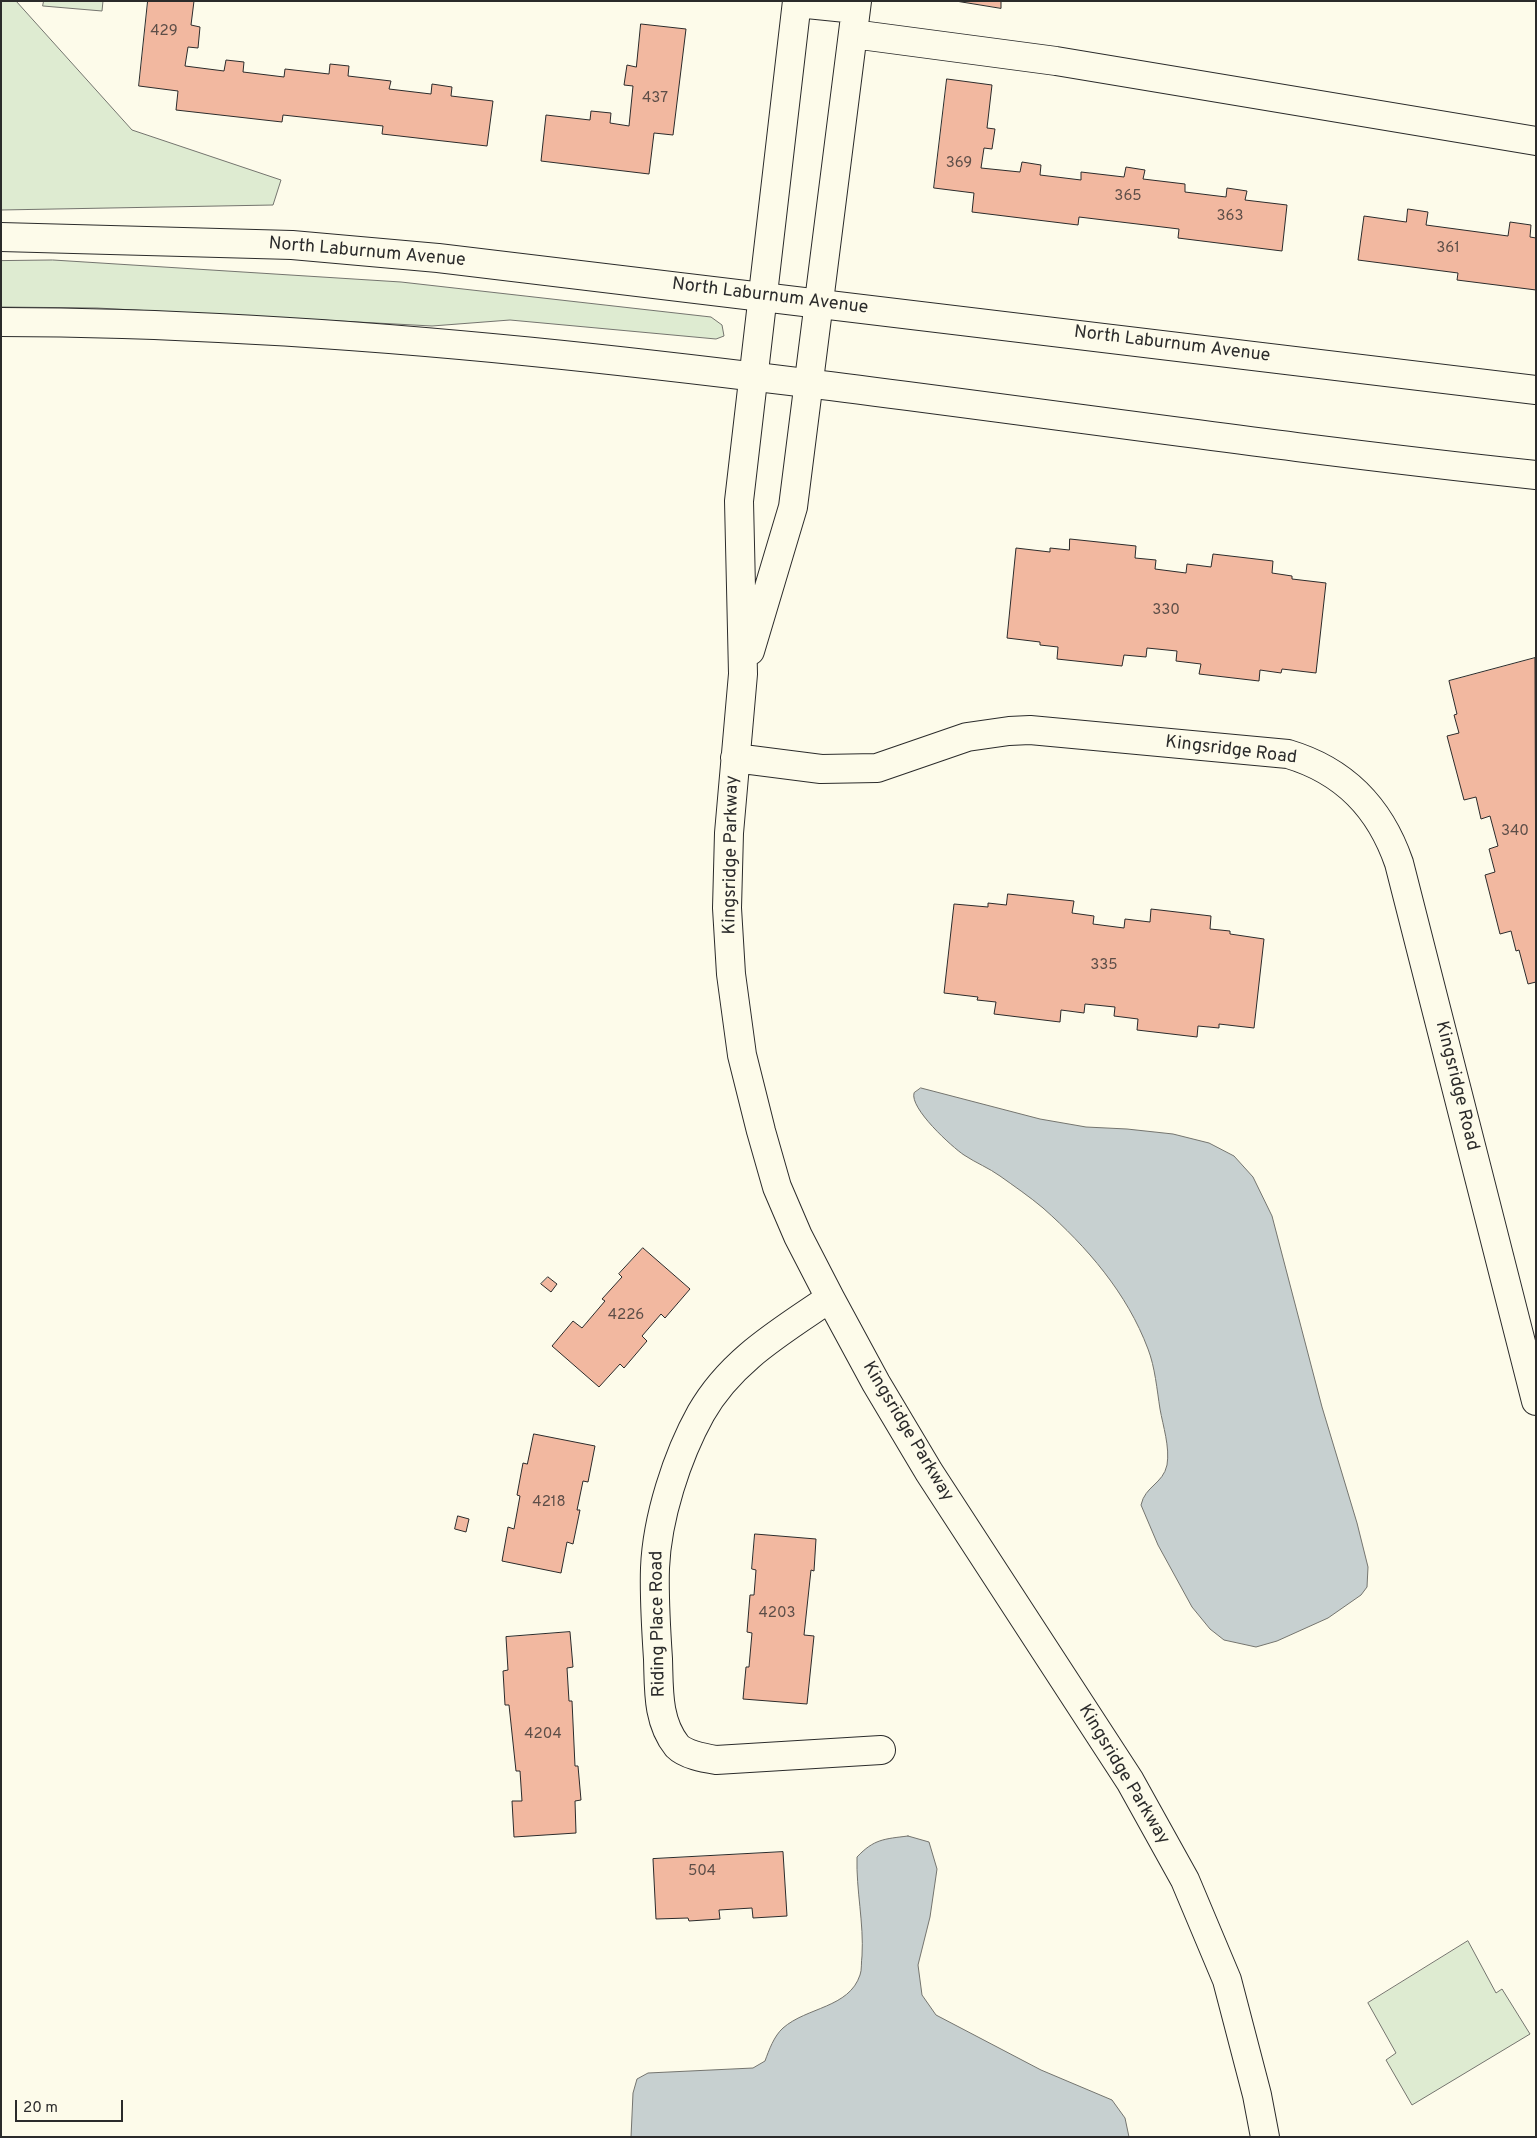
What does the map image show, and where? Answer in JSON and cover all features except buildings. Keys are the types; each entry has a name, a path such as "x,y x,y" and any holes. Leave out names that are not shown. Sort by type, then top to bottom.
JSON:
{"street":[{"path":"797,2 1056,61 1536,140"},
{"name":"Kingsridge Parkway","path":"797,2 739,501 743,674 734,758 727,908 731,974 742,1055 761,1131 778,1187 798,1236 830,1298 876,1383 929,1472 1130,1781 1185,1880 1227,1980 1257,2095 1265,2137"},
{"name":"Kingsridge Parkway","path":"743,674 794,507 855,15"},
{"name":"North Laburnum Avenue","path":"1,237 292,245 438,258 820,302 1536,390"},
{"path":"1,322 203,327 357,337 596,360 809,384 1536,475"},
{"name":"Kingsridge Road","path":"734,758 821,769 877,768 967,737 1003,731 1030,730 1288,754 1312,761 1355,791 1377,816 1386,831 1399,863 1536,1401"},
{"name":"Riding Place Road","path":"830,1298 753,1351 734,1368 701,1413 689,1440 664,1510 657,1549 655,1600 660,1708 666,1729 678,1747 696,1756 716,1760 881,1750"}],"green space":[{"path":"1,1 16,1 132,130 281,180 273,205 1,210"},
{"path":"44,1 103,1 102,11 43,6"},
{"path":"53,260 401,282 711,317 722,325 724,336 716,339 510,320 432,326 97,308 1,307 1,261"},
{"path":"1468,1941 1496,1993 1502,1989 1530,2034 1412,2105 1386,2060 1396,2053 1368,2003"}],"shaded area":[{"path":"921,1088 1040,1119 1086,1127 1173,1134 1209,1143 1234,1156 1253,1177 1272,1216 1322,1407 1357,1523 1368,1567 1367,1587 1361,1595 1328,1618 1277,1641 1256,1647 1224,1640 1210,1629 1192,1607 1158,1545 1141,1505 1146,1493 1162,1477 1165,1471 1168,1451 1152,1363 1148,1349 1129,1309 1104,1272 1059,1223 1038,1204 996,1173 958,1151 933,1127 924,1117 914,1100 914,1093"},
{"path":"908,1836 929,1842 937,1869 930,1917 918,1965 922,1995 936,2015 1041,2070 1112,2100 1125,2118 1129,2137 631,2137 633,2093 637,2079 648,2073 753,2068 765,2061 774,2039 783,2028 793,2021 837,2001 855,1986 861,1973 862,1956 857,1857 874,1843"}]}
